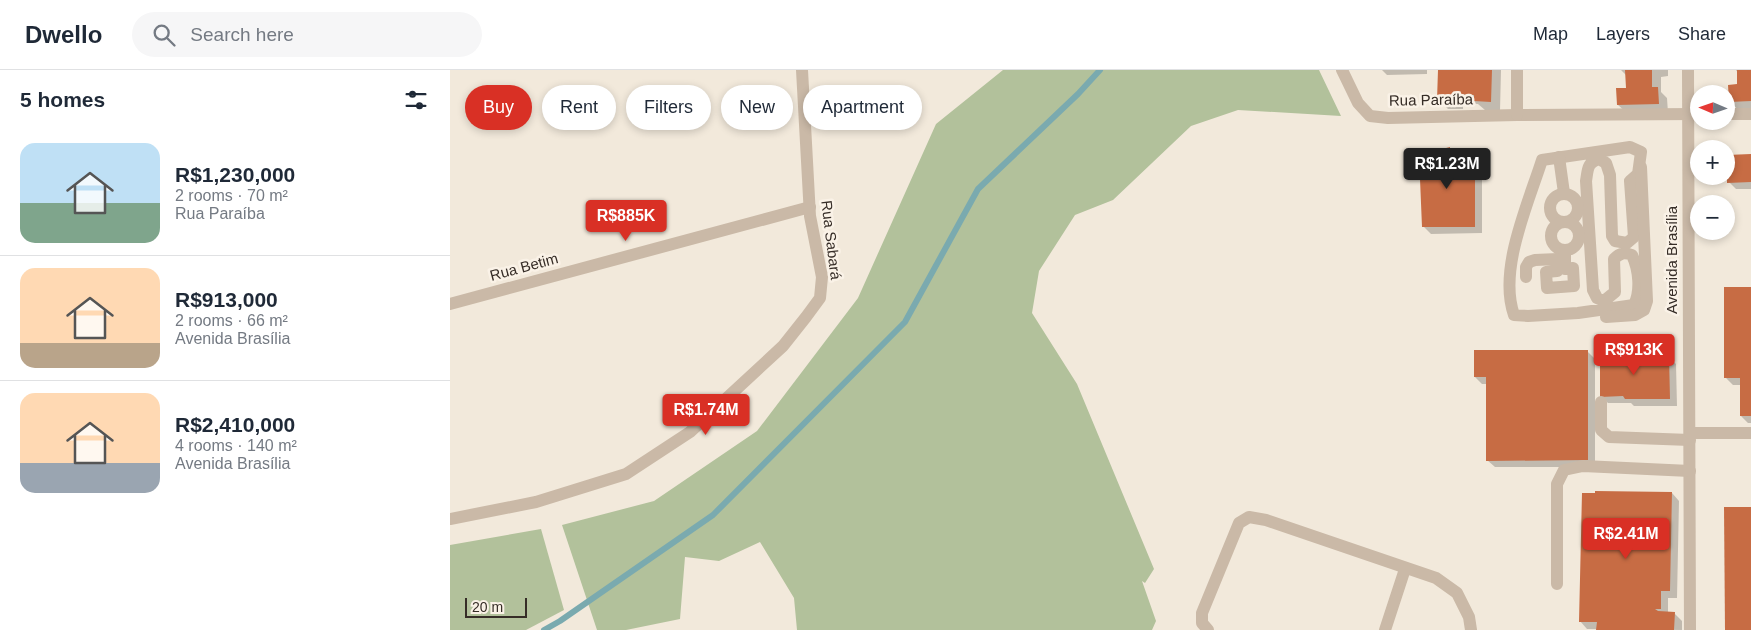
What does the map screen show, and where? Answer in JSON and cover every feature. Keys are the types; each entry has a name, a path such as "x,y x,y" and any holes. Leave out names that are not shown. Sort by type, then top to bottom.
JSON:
{"street":[{"name":"Rua Sabará","path":"450,519 536,502 626,474 690,432 783,346 820,298 822,277 810,207 802,70"},
{"name":"Rua Paraíba","path":"1342,70 1358,103 1370,116 1388,118 1690,114"},
{"path":"1517,70 1517,115"},
{"name":"Avenida Brasília","path":"1688,70 1690,88"},
{"path":"1735,114 1751,114"},
{"name":"Avenida Brasília","path":"1690,630 1693,130"},
{"path":"1630,148 1641,152 1638,174 1630,180 1634,237 1627,243 1615,241 1612,236 1610,175 1606,163 1599,159 1592,161 1588,167 1586,181 1593,290 1597,298 1604,301 1615,292 1614,259 1619,254 1626,253 1632,256 1635,262 1639,296 1634,305 1578,313 1514,315 1511,307 1510,267 1514,247 1542,160 1630,148"},
{"path":"1537,323 1635,315 1644,310 1647,301 1641,152"},
{"path":"1559,157 1564,193"},
{"path":"1564,193 1552,201 1550,208 1552,215 1558,220 1565,222 1572,224 1577,229 1579,236 1577,243 1572,248 1565,250 1558,248 1553,243 1551,236 1553,229 1558,224 1565,222 1572,220 1577,214 1576,200 1571,195 1564,193"},
{"name":"Rua Betim","path":"450,304 810,207"},
{"path":"1526,277 1526,267 1529,262 1558,259 1557,271 1546,272 1547,288 1574,286 1574,268 1565,269 1565,250"},
{"path":"1601,402 1601,430 1609,437 1690,437 1751,433"},
{"path":"1556,584 1556,484 1564,470 1583,466 1690,471"},
{"path":"1208,630 1202,624 1202,612 1239,524 1250,517 1266,520 1436,578 1457,594 1469,617 1471,630"},
{"path":"1385,630 1405,569"}],"green space":[{"path":"1003,70 1319,70 1341,116 1238,110 1191,126 1113,200 1075,215 1039,271 1032,313 1077,384 1154,569 1145,583 1142,581 1156,621 1152,630 797,630 794,598 760,542 719,561 685,557 680,619 626,630 597,630 562,525 654,501 757,431 858,298 936,124"},
{"path":"541,529 564,610 526,630 450,630 450,545"}],"building":[{"path":"1438,70 1492,70 1491,102 1474,101 1474,95 1454,94 1454,100 1437,100"},
{"path":"1625,70 1652,70 1652,87 1658,87 1659,104 1617,105 1616,88 1626,88"},
{"path":"1737,70 1751,70 1751,101 1735,102 1735,85 1728,85 1737,84"},
{"path":"1450,147 1450,155 1475,156 1475,227 1422,227 1419,155"},
{"path":"1751,154 1751,182 1735,183 1735,155"},
{"path":"1724,287 1751,287 1751,416 1740,416 1740,378 1724,378"},
{"path":"1474,350 1588,350 1588,460 1486,461 1486,377 1474,377"},
{"path":"1621,350 1621,356 1669,355 1670,399 1625,399 1623,396 1600,397 1600,351"},
{"path":"1595,491 1672,492 1670,591 1661,591 1661,609 1655,609 1658,611 1675,612 1674,630 1596,630 1597,622 1579,622 1582,493 1595,493"},
{"path":"1724,507 1751,507 1751,630 1725,630"}],"waterway":[{"path":"544,630 560,621 713,515 905,322 978,189 1078,94 1100,70"}]}
